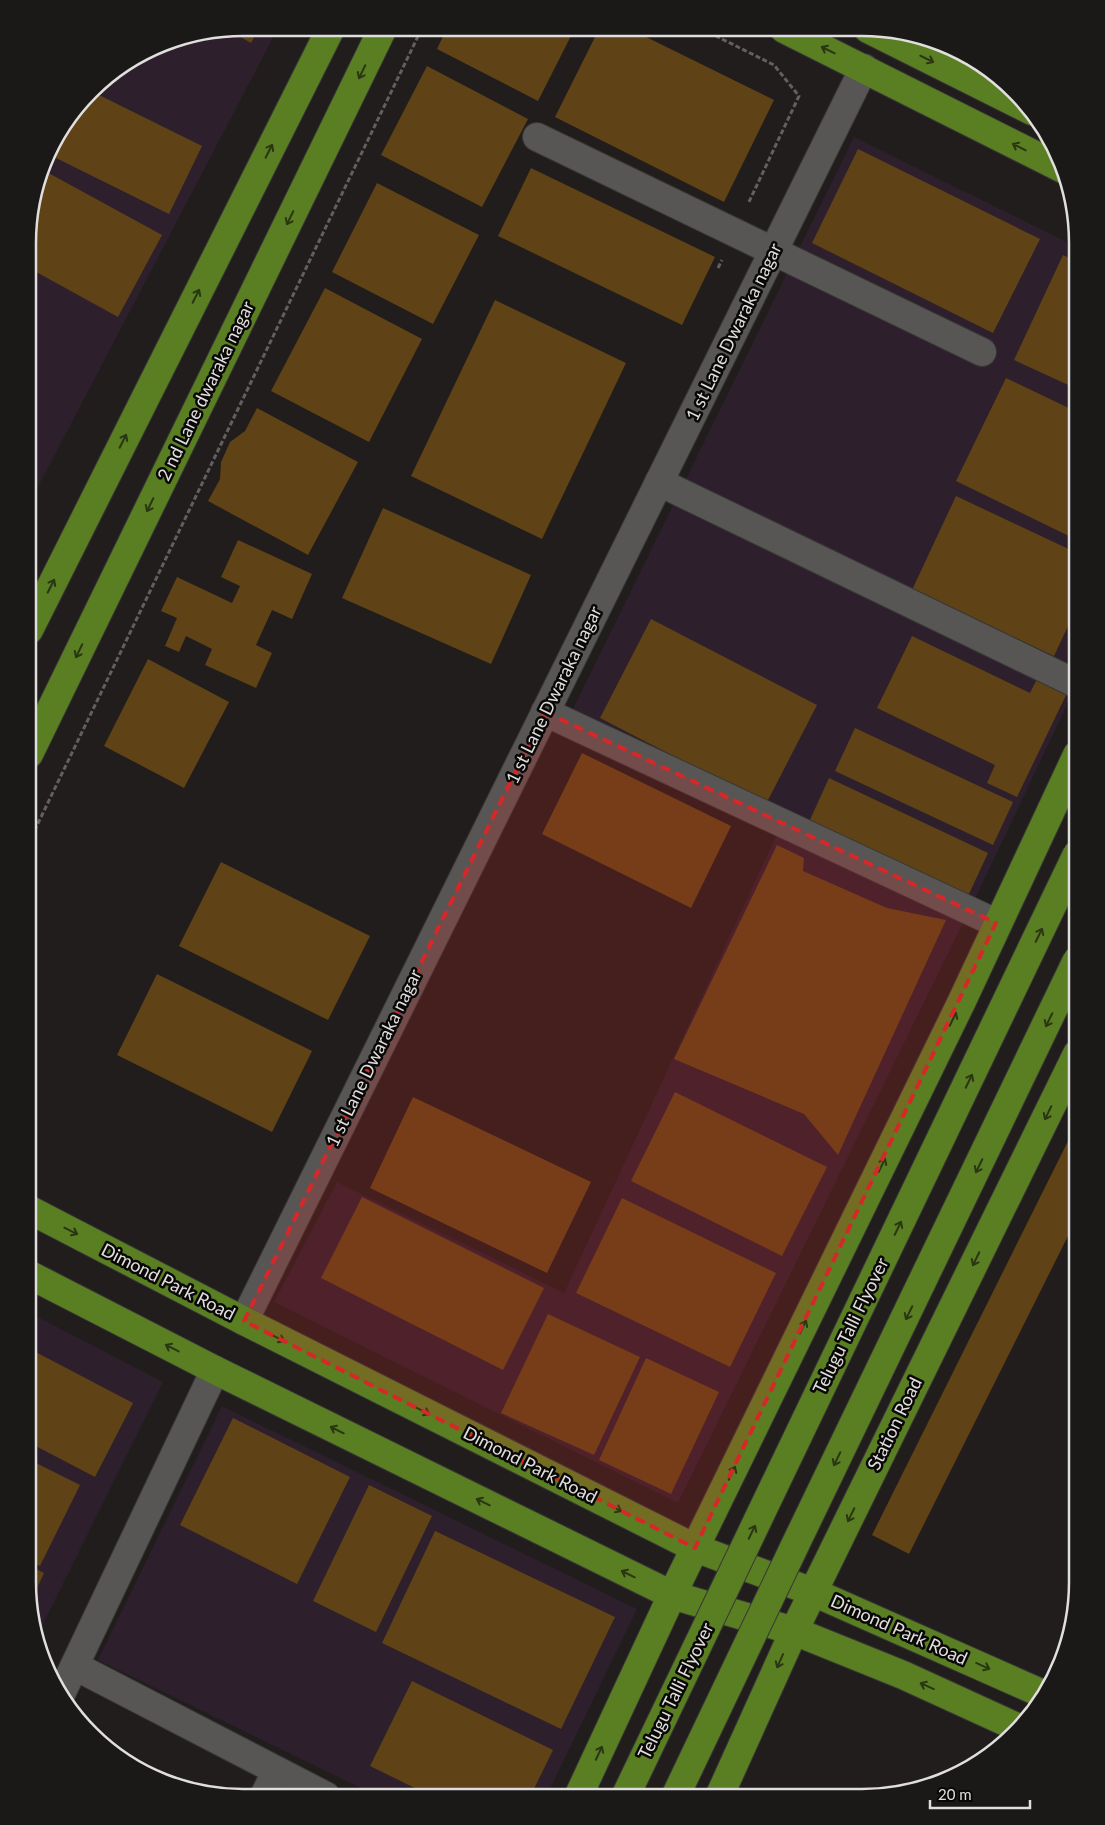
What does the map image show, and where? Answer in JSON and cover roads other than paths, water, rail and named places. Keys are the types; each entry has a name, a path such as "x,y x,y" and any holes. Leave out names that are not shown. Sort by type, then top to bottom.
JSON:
{"main road":[{"path":"36,616 327,36"},
{"name":"2 nd Lane dwaraka nagar","path":"36,740 379,36"},
{"path":"798,36 1053,164"},
{"path":"889,38 1012,101"},
{"path":"582,1789 672,1595 962,1001 996,924 1069,772"},
{"name":"Telugu Talli Flyover","path":"629,1789 1069,871"},
{"path":"680,1789 795,1543 904,1322 1069,977"},
{"name":"Station Road","path":"723,1789 794,1631 1069,1074"},
{"name":"Dimond Park Road","path":"36,1213 244,1321 695,1548 813,1592 1037,1691"},
{"path":"36,1278 215,1370 672,1595 794,1631 903,1675 1011,1725"}],"street":[{"name":"1 st Lane Dwaraka nagar","path":"244,1321 864,68"},
{"path":"537,137 982,352"},
{"path":"659,482 1069,680"},
{"path":"545,712 996,924"},
{"path":"65,1686 215,1370"},
{"path":"74,1666 311,1789"},
{"path":"268,1789 276,1772"}]}
